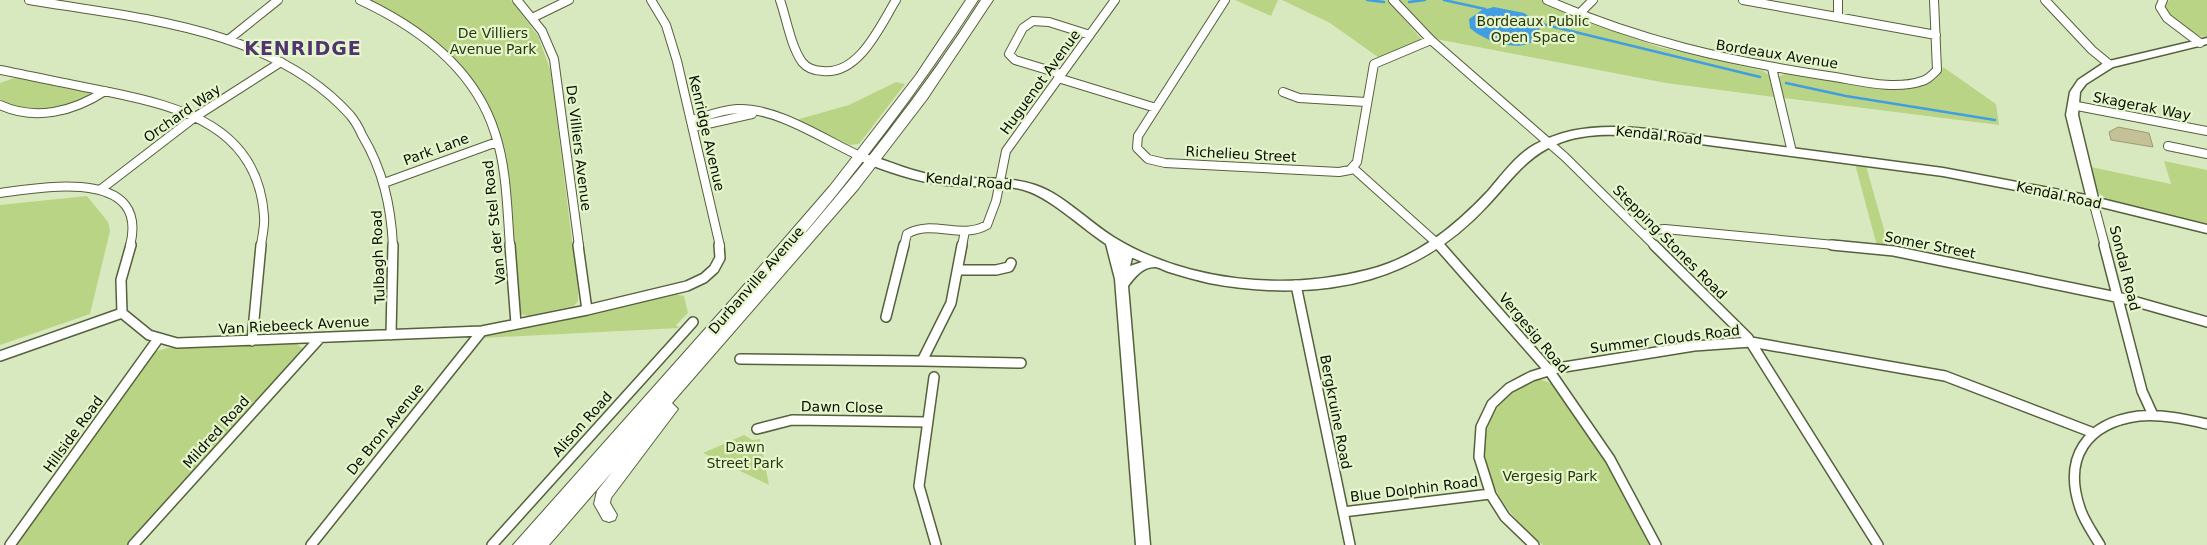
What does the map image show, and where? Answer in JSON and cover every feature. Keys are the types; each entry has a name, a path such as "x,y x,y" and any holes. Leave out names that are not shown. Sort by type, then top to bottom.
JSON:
{"main road":[{"name":"Durbanville Avenue","path":"521,545 768,267 868,159 972,0"},
{"name":"Durbanville Avenue","path":"539,545 703,358 794,258 868,159 951,56 987,0"},
{"path":"609,514 603,508 603,496 686,386 703,358"}],"street":[{"name":"Tulbagh Road","path":"29,0 191,30 228,40 282,62 314,82 347,112 370,144 384,183 393,235 391,335"},
{"path":"228,40 278,0"},
{"name":"Van der Stel Road","path":"360,0 396,18 419,33 454,64 482,104 491,122 506,188 516,324"},
{"name":"De Villiers Avenue","path":"516,0 546,37 554,59 587,310"},
{"path":"532,18 569,0"},
{"name":"Kenridge Avenue","path":"651,0 661,14 670,37 693,123 720,252 719,261 709,273"},
{"path":"780,0 801,59 808,67 828,73 844,70 852,64 869,43 896,0"},
{"name":"Huguenot Avenue","path":"965,231 979,230 987,225 1006,151 1115,0"},
{"name":"Richelieu Street","path":"1225,0 1138,136 1136,143 1141,154 1154,161 1339,172 1353,168"},
{"name":"Stepping Stones Road","path":"1393,0 1402,12 1431,40 1549,143 1751,342 1878,545"},
{"name":"Bordeaux Avenue","path":"1548,0 1578,15 1664,45 1772,68 1890,84 1918,83 1932,76 1937,70 1934,0"},
{"path":"1578,15 1593,0"},
{"path":"1743,0 1936,35"},
{"path":"1838,0 1838,16"},
{"path":"2045,0 2094,52 2109,64"},
{"path":"2162,0 2160,6 2167,18 2204,42"},
{"path":"1090,35 1044,21 1034,21 1026,25 1010,49 1010,56 1015,60 1156,108"},
{"path":"1353,168 1357,162 1372,68 1376,62 1431,40"},
{"path":"2072,105 2075,92 2082,82 2109,64 2204,42"},
{"name":"Orchard Way","path":"100,190 195,117 282,62"},
{"path":"1772,68 1792,152"},
{"path":"2,73 156,102 195,117 216,129 239,149 252,170 261,197 263,237 252,341"},
{"path":"0,105 18,112 46,112 83,103 104,91"},
{"path":"1283,92 1299,98 1366,102"},
{"name":"Skagerak Way","path":"2072,105 2207,132"},
{"name":"Sondal Road","path":"2072,105 2075,129 2117,298 2142,391 2153,414"},
{"name":"Kendal Road","path":"693,123 762,114 868,159 935,180 1019,185 1037,191 1112,242 1127,250 1155,262 1189,273 1227,281 1296,285 1329,282 1377,272 1408,260 1438,244 1464,222 1524,158 1549,143 1584,132 1626,130 1943,172 2093,201 2207,229"},
{"name":"Park Lane","path":"384,183 497,142"},
{"path":"2168,146 2207,154"},
{"name":"Vergesig Road","path":"1353,168 1438,244 1548,369 1610,459 1656,545"},
{"path":"0,193 67,185 90,186 120,201 132,221 132,241 122,278 122,313 0,356"},
{"path":"886,317 906,237 909,232 920,228 965,231 951,303 922,362"},
{"name":"Somer Street","path":"1644,235 1654,230 1664,229 1878,249 2117,298 2207,322"},
{"path":"1112,242 1121,282 1143,545"},
{"path":"1121,282 1127,250"},
{"path":"1121,282 1134,269 1155,262"},
{"path":"958,270 996,270 1009,267 1011,263"},
{"name":"Van Riebeeck Avenue","path":"122,313 142,331 158,339 187,344 482,330 587,310 687,286 709,273"},
{"name":"Bergkruine Road","path":"1296,285 1350,545"},
{"name":"Alison Road","path":"492,545 692,322"},
{"name":"De Bron Avenue","path":"311,545 482,330"},
{"name":"Mildred Road","path":"133,545 320,338"},
{"name":"Hillside Road","path":"10,545 158,339"},
{"name":"Summer Clouds Road","path":"1534,545 1513,526 1490,494 1483,476 1479,450 1481,430 1488,411 1505,390 1519,381 1548,369 1699,346 1751,342 1945,376 1968,383 2092,432"},
{"path":"740,359 1021,363"},
{"path":"934,377 920,491 936,545"},
{"path":"2100,545 2078,506 2072,479 2076,454 2092,432 2110,422 2153,414 2207,424"},
{"name":"Dawn Close","path":"756,429 792,420 927,422"},
{"name":"Blue Dolphin Road","path":"1343,512 1490,494"}],"green space":[{"name":"De Villiers Avenue Park","path":"367,0 511,0 538,36 551,72 578,289 578,301 574,306 528,316 521,314 516,281 510,183 499,132 488,107 474,83 457,62 437,43 392,12"},
{"path":"1235,0 1278,0 1271,16"},
{"path":"1282,0 1388,0 1421,39 1417,43 1378,57 1330,23"},
{"name":"Bordeaux Public Open Space","path":"1397,0 1542,0 1590,23 1659,47 1763,71 1769,75 1774,97 1666,83 1436,39"},
{"path":"2169,0 2207,0 2207,37 2195,34 2176,23 2165,7"},
{"path":"1943,67 1996,104 1999,125 1784,98 1778,77 1787,73 1895,87 1909,87 1930,83 1936,79"},
{"path":"17,77 90,91 91,95 70,104 44,110 20,110 9,106 0,99 0,83"},
{"path":"896,82 905,84 859,144 850,145 796,120 849,105"},
{"path":"2164,161 2207,170 2207,225 2110,201 2097,192 2091,167 2171,184"},
{"path":"1855,164 1866,166 1889,247 1877,246"},
{"path":"87,196 108,222 110,231 90,314 0,345 0,205"},
{"path":"675,294 684,296 688,313 676,325 679,328 481,338 491,333 559,322"},
{"path":"297,344 303,349 300,355 127,545 16,545 154,352 167,348"},
{"name":"Vergesig Park","path":"1538,379 1555,386 1609,468 1649,545 1543,545 1528,532 1501,500 1486,462 1485,443 1489,423 1500,404 1508,396 1522,385"},
{"name":"Dawn Street Park","path":"744,435 752,440 760,439 769,485 703,453"}],"water":[{"path":"1494,7 1524,13 1537,21 1540,32 1532,42 1517,46 1483,37 1470,28 1469,19 1482,10"}],"building":[{"path":"2118,127 2149,133 2153,147 2111,140 2109,132"}],"waterway":[{"path":"1367,0 1384,2"},
{"path":"1409,2 1425,0"},
{"path":"1444,0 1485,9"},
{"path":"1538,23 1760,77"},
{"path":"1786,83 1846,96 1995,120"}],"district":[{"name":"KENRIDGE","path":"303,48"}]}
